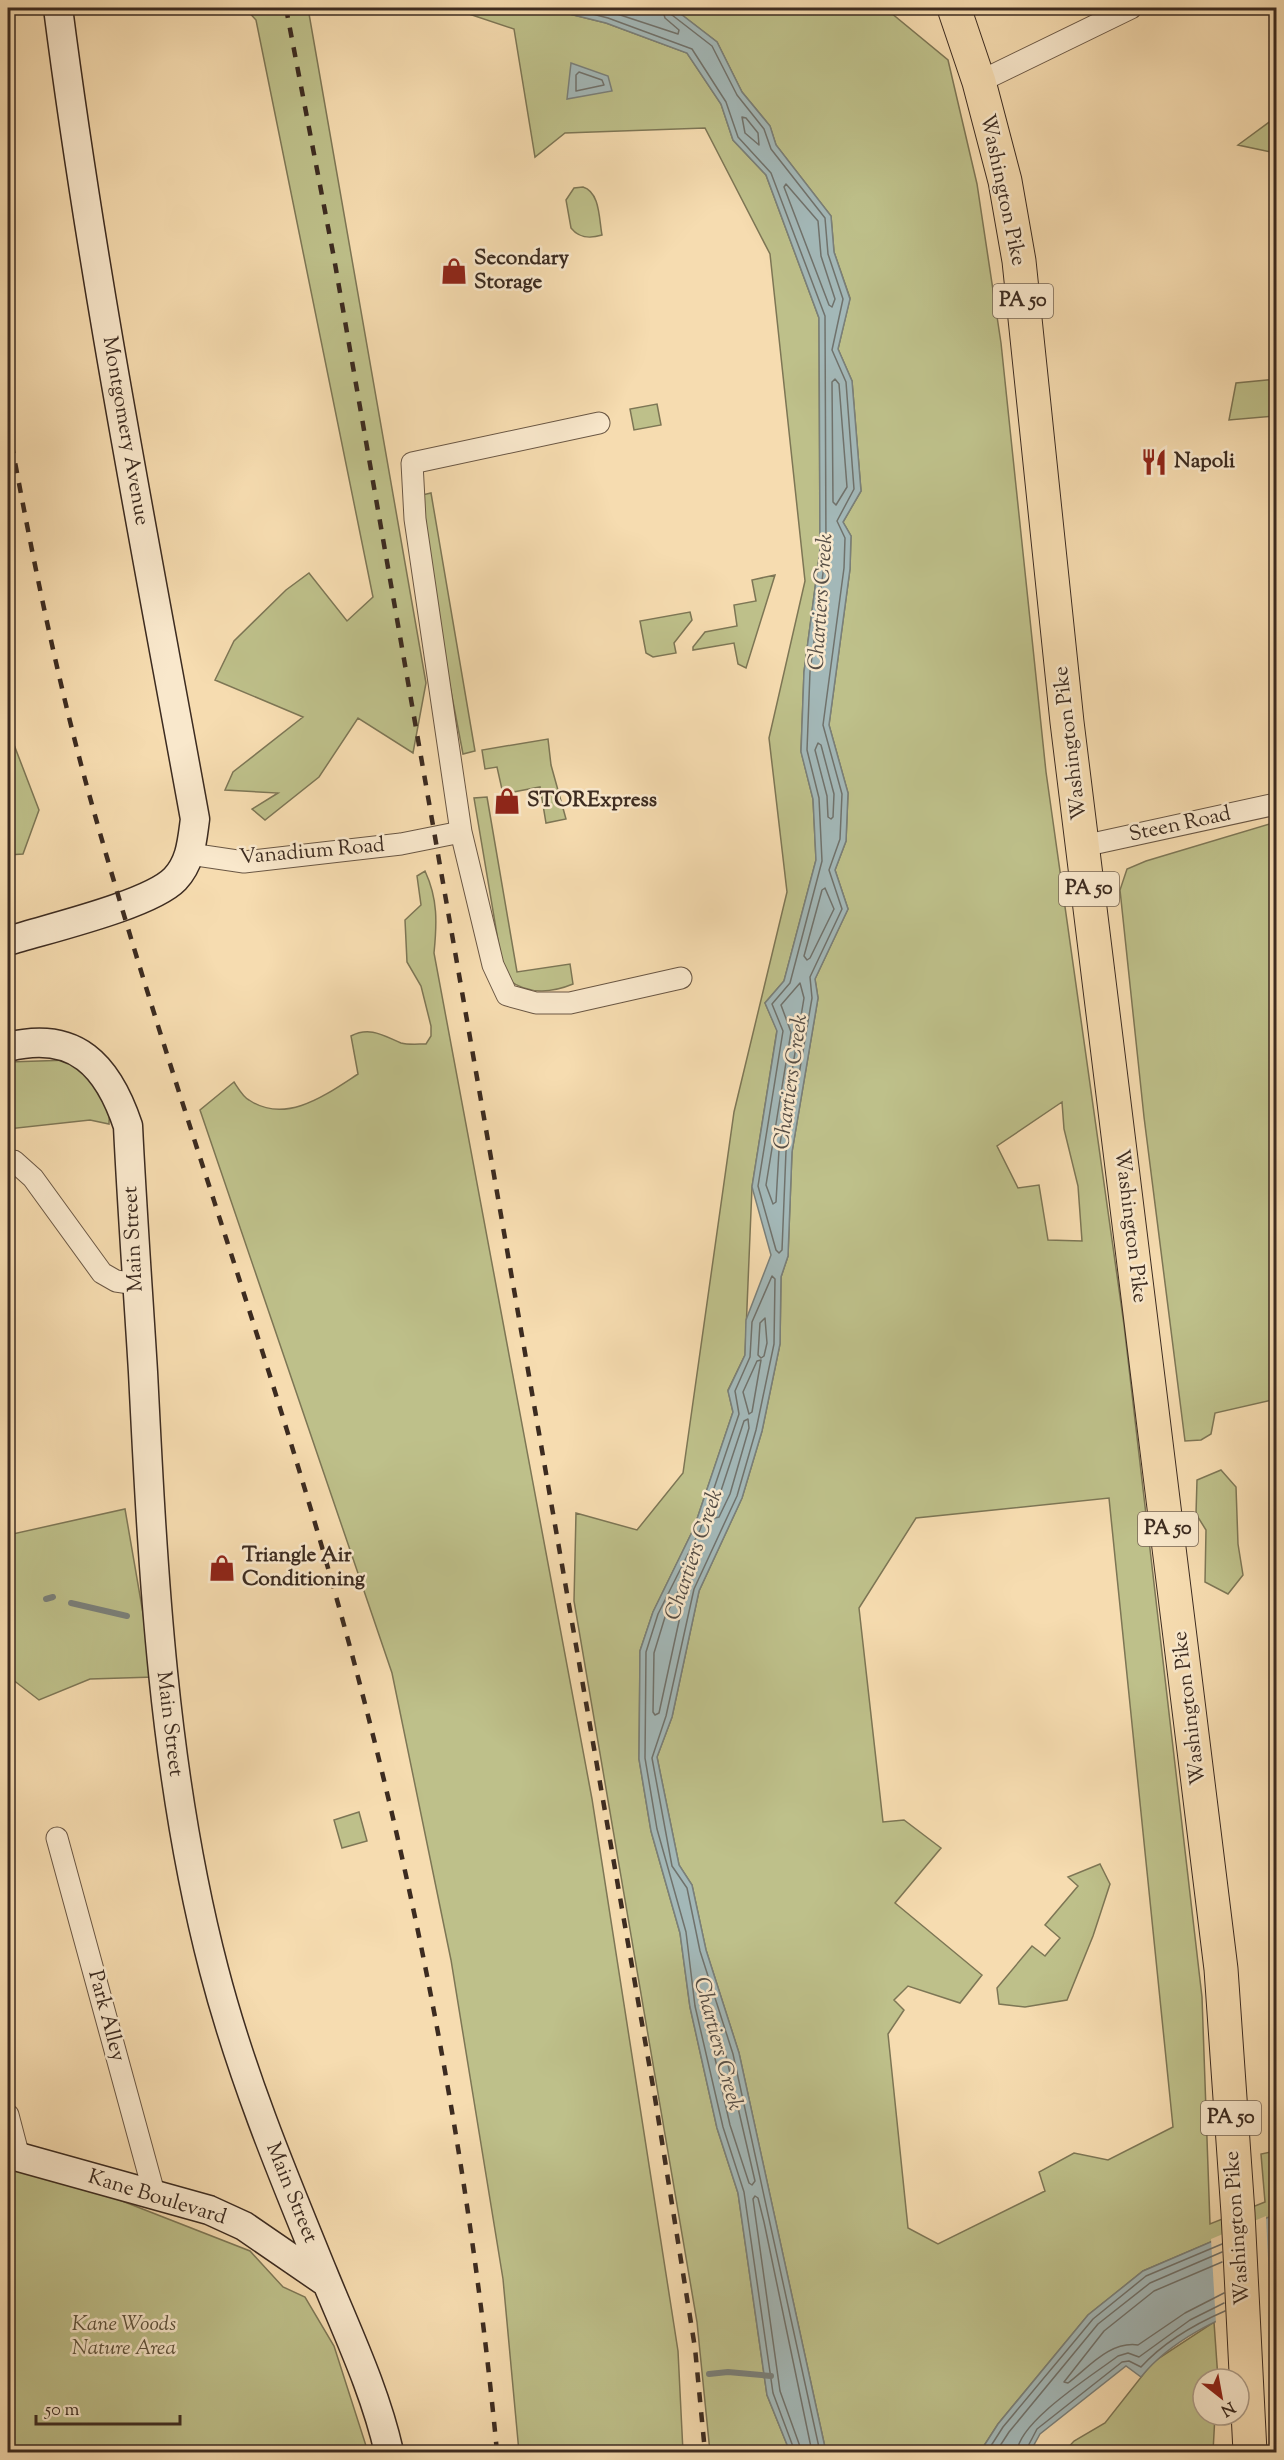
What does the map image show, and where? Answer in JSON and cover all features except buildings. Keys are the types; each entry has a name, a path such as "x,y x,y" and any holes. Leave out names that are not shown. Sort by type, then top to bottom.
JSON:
{"main road":[{"name":"Washington Pike","path":"954,8 979,82 1005,181 1018,261 1045,524 1083,846 1221,1969 1238,2213 1250,2452"}],"street":[{"name":"Montgomery Avenue","path":"58,8 74,130 104,310 195,819 190,854"},
{"path":"979,82 1131,8"},
{"path":"599,423 412,463 415,519 461,832 493,965 507,995 537,1004 570,1003 681,978"},
{"name":"Steen Road","path":"1083,846 1276,804"},
{"name":"Vanadium Road","path":"190,854 244,862 401,844 461,832"},
{"path":"8,941 151,895 175,879 190,854"},
{"name":"Main Street","path":"8,1047 52,1043 78,1051 101,1069 117,1096 128,1126 149,1514 161,1663 185,1837 213,1968 234,2040 260,2114 368,2384 389,2452"},
{"path":"8,1161 14,1161 33,1178 102,1273 116,1281 137,1284"},
{"name":"Park Alley","path":"57,1838 154,2193"},
{"path":"8,2115 13,2156"},
{"name":"Kane Boulevard","path":"13,2156 209,2210 244,2226 327,2283"}],"green space":[{"path":"245,8 308,8 426,683 413,753 358,718 319,777 265,820 252,809 278,793 225,790 233,772 303,717 215,680 234,641 286,590 309,573 347,621 373,597 256,20"},
{"path":"451,8 545,8 606,23 687,53 721,104 733,140 766,175 819,318 820,550 804,672 801,751 813,799 816,860 784,981 765,1003 777,1030 752,1187 745,1355 728,1390 733,1412 694,1528 653,1612 640,1651 639,1759 651,1831 680,1933 690,2007 717,2128 738,2193 767,2395 790,2452 710,2452 697,2322 574,1601 576,1513 637,1530 683,1473 734,1112 787,892 769,738 805,581 770,254 705,128 565,133 535,157 514,29"},
{"path":"673,8 885,8 948,60 977,184 1001,343 1046,772 1124,1325 1202,1997 1210,2224 1265,2202 1261,2154 1276,2151 1276,2214 1143,2271 1088,2315 998,2424 980,2452 826,2452 739,2053 706,1950 692,1885 679,1865 657,1757 672,1717 699,1591 742,1498 762,1431 780,1344 781,1277 788,1256 792,1152 818,998 815,979 848,909 835,870 846,841 848,793 829,725 850,569 851,536 843,522 861,491 852,381 838,349 850,298 834,252 831,216 776,145 770,126 742,92 717,42","holes":["1062,1102 1064,1129 1078,1186 1082,1241 1048,1240 1039,1185 1018,1188 997,1146","1109,1498 1173,2127 1108,2160 1074,2153 1039,2172 1045,2191 938,2244 908,2228 888,2034 904,2010 894,2000 908,1986 960,2003 982,1975 895,1903 941,1848 904,1820 883,1822 859,1608 916,1518"]},
{"path":"1276,117 1276,153 1238,145"},
{"path":"583,187 593,194 596,200 602,235 585,237 577,234 571,228 566,200 574,188"},
{"path":"1276,379 1276,416 1229,420 1236,383"},
{"path":"657,404 661,425 634,430 630,409"},
{"path":"431,493 475,751 463,754 444,655 422,495"},
{"path":"775,575 746,668 738,664 734,643 693,650 705,632 737,626 734,605 756,601 752,580"},
{"path":"690,612 692,620 674,643 676,653 653,657 646,653 640,621"},
{"path":"8,729 39,810 23,854 8,855"},
{"path":"548,739 551,765 566,819 546,823 540,787 503,794 497,767 485,769 482,750"},
{"path":"487,797 517,972 570,964 573,984 546,991 528,989 504,976 474,798"},
{"path":"1276,822 1276,1399 1215,1413 1211,1434 1201,1440 1185,1441 1144,1117 1120,890 1127,869 1146,861"},
{"path":"425,871 436,911 434,953 592,1799 678,2351 683,2452 519,2452 503,2279 451,1960 392,1673 200,1110 234,1082 247,1099 263,1107 292,1108 320,1098 358,1074 351,1036 358,1033 371,1032 404,1044 426,1044 431,1036 431,1026 421,986 407,962 405,920 421,905 417,876"},
{"path":"70,1060 110,1096 109,1124 90,1120 8,1129 8,1062"},
{"path":"1221,1470 1236,1487 1238,1544 1243,1575 1228,1594 1205,1582 1206,1530 1196,1514 1197,1480"},
{"path":"125,1509 154,1677 90,1679 39,1700 8,1676 8,1535"},
{"path":"359,1812 367,1841 342,1848 334,1820"},
{"path":"1100,1864 1110,1884 1093,1936 1067,2000 1025,2007 999,2004 997,1988 1032,1946 1045,1956 1060,1938 1045,1925 1078,1886 1068,1877"},
{"name":"Kane Woods Nature Area","path":"8,2166 76,2183 250,2251 283,2287 305,2297 334,2346 368,2452 8,2452"},
{"path":"1214,2322 1217,2367 1191,2367 1191,2427 1214,2427 1213,2452 1064,2452 1074,2441 1105,2423 1153,2362"}],"water":[{"name":"Chartiers Creek","path":"545,8 673,8 717,42 742,92 770,126 776,145 831,216 834,252 850,299 838,349 852,381 861,491 843,522 851,536 850,569 829,725 848,793 846,841 835,870 848,909 815,979 818,998 792,1152 788,1256 781,1277 780,1344 762,1431 742,1498 699,1591 672,1717 657,1757 679,1865 692,1885 706,1950 739,2053 826,2452 790,2452 767,2395 738,2193 717,2128 690,2007 680,1933 651,1831 639,1759 640,1651 653,1612 694,1528 733,1412 728,1391 745,1355 746,1320 771,1255 752,1187 777,1031 765,1003 784,981 816,860 813,799 801,752 804,672 820,550 819,318 766,175 733,140 721,104 687,53 606,23"},
{"path":"571,63 608,76 612,91 567,99"},
{"path":"1276,2214 1276,2295 1186,2338 1155,2362 1141,2377 1126,2366 1040,2434 1030,2452 980,2452 998,2424 1088,2315 1143,2271"}],"pier":[{"path":"1266,2216 1270,2301 1216,2324 1211,2239"}],"waterway":[{"path":"46,1599 53,1597"},
{"path":"71,1603 127,1616"},
{"path":"709,2374 728,2372 771,2376"}],"railway":[{"path":"286,8 334,258 655,2098 695,2348 705,2452"},
{"path":"8,424 43,605 86,783 147,990 278,1400 367,1711 416,1921 437,2026 472,2239 497,2452"}],"place":[{"name":"Secondary Storage","path":"454,271"},
{"name":"Napoli","path":"1154,462"},
{"name":"STORExpress","path":"507,801"},
{"name":"Triangle Air Conditioning","path":"222,1568"}]}
